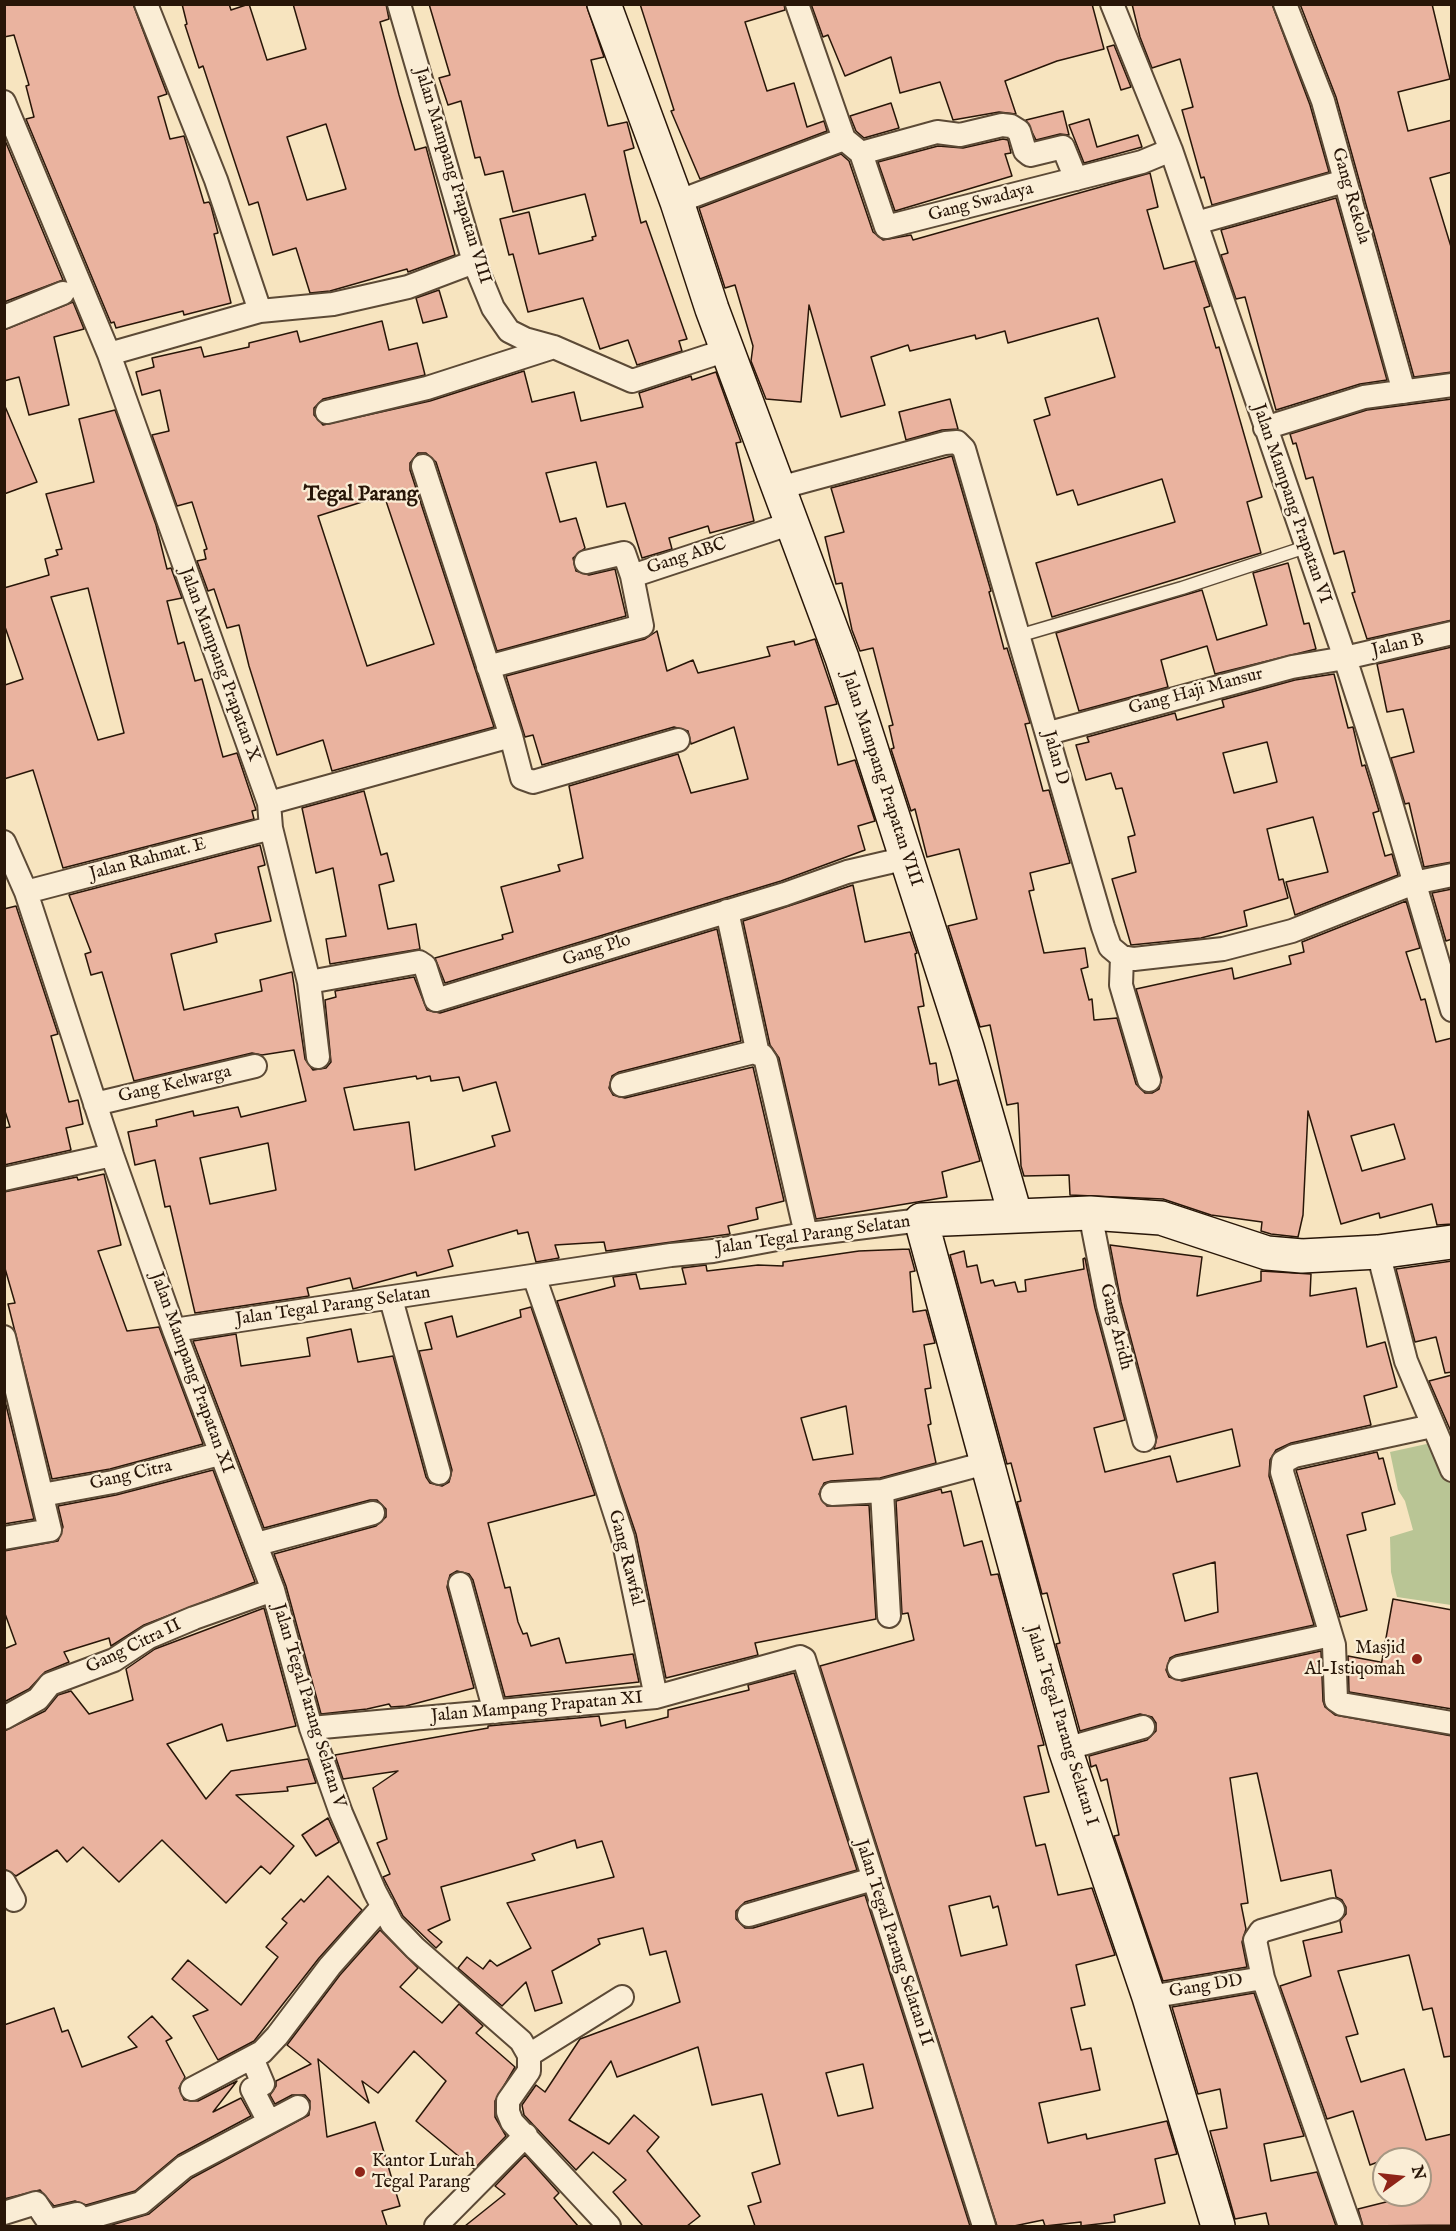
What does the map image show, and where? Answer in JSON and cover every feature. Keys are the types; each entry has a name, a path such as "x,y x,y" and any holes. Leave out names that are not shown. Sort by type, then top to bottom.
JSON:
{"street":[{"path":"146,4 216,180 260,311"},
{"name":"Jalan Mampang Prapatan VIII","path":"399,4 474,262 493,308 509,331 525,339 554,347 632,381 727,350"},
{"name":"Jalan Mampang Prapatan VIII","path":"604,4 727,350 842,658 968,1047 1015,1214"},
{"path":"676,202 853,146 797,4"},
{"name":"Jalan Mampang Prapatan VI","path":"1112,4 1171,150 1264,428 1345,658 1452,1010"},
{"name":"Gang Rekola","path":"1285,4 1323,101 1404,392"},
{"name":"Jalan Mampang Prapatan X","path":"4,102 109,354 269,803 271,828 309,982 318,1057"},
{"name":"Gang Swadaya","path":"1076,179 1063,147 1030,155 1025,151 1019,131 1011,126 1002,125 960,135 937,132 853,146 886,227 1076,179 1142,162 1171,150"},
{"path":"1196,223 1345,181"},
{"path":"109,354 260,311 333,304 408,287 474,262"},
{"path":"4,317 63,293"},
{"path":"327,412 427,388 554,347"},
{"path":"1264,428 1364,397 1452,384"},
{"name":"Jalan D","path":"779,488 945,443 957,442 964,449 972,469 1103,927 1110,947 1122,957"},
{"path":"423,466 511,736 522,778 533,782 678,740"},
{"name":"Gang ABC","path":"488,667 642,626 632,576 792,523"},
{"path":"586,562 624,553 632,576"},
{"name":"Jalan B","path":"1345,658 1452,633"},
{"name":"Gang Haji Mansur","path":"1048,733 1292,667 1345,658"},
{"path":"269,803 511,736"},
{"name":"Jalan Rahmat. E","path":"26,892 271,828"},
{"name":"Jalan Mampang Prapatan XI","path":"7,857 26,892 112,1155 219,1454 257,1544 273,1590"},
{"name":"Gang Plo","path":"309,982 419,962 425,966 436,1000 847,872 907,858"},
{"path":"1149,1080 1121,985 1122,957 1134,959 1223,949 1292,932 1414,883 1452,874"},
{"path":"727,911 758,1053 766,1061 806,1234"},
{"path":"622,1085 754,1052 758,1053"},
{"name":"Gang Kelwarga","path":"95,1104 255,1066"},
{"path":"4,1179 112,1155"},
{"name":"Jalan Tegal Parang Selatan","path":"174,1330 671,1255 713,1251 806,1234 921,1220 1015,1214 1090,1213 1161,1218 1282,1256 1328,1256 1378,1252 1452,1242"},
{"name":"Gang Aridh","path":"1090,1213 1108,1305 1144,1440"},
{"name":"Jalan Tegal Parang Selatan I","path":"921,1220 1065,1749 1149,1997 1218,2226"},
{"path":"1378,1252 1406,1362 1452,1470"},
{"name":"Gang Rawfal","path":"534,1276 623,1539 656,1697"},
{"path":"391,1299 439,1473"},
{"path":"4,1538 50,1530 6,1347"},
{"path":"1432,1426 1294,1456 1284,1462 1281,1472 1331,1635 1336,1700 1342,1704 1452,1723"},
{"name":"Gang Citra","path":"42,1495 113,1482 219,1454"},
{"path":"832,1494 882,1491 986,1463"},
{"path":"882,1491 889,1616"},
{"path":"257,1544 373,1513"},
{"path":"460,1584 495,1712"},
{"name":"Gang Citra II","path":"4,1718 38,1699 50,1684 114,1660 149,1637 194,1618 273,1590"},
{"name":"Jalan Tegal Parang Selatan V","path":"273,1590 311,1728 341,1813 392,1924 415,1948 521,2041 529,2055"},
{"path":"1179,1668 1331,1635"},
{"name":"Jalan Tegal Parang Selatan II","path":"656,1697 800,1657 804,1659 984,2226"},
{"name":"Jalan Mampang Prapatan XI","path":"311,1728 656,1697"},
{"path":"1065,1749 1143,1727"},
{"path":"749,1915 873,1879"},
{"path":"192,2089 252,2058 277,2036 330,1966 383,1906"},
{"path":"1333,1910 1261,1931 1255,1940 1263,1978 1350,2226"},
{"name":"Gang DD","path":"1149,1997 1263,1978"},
{"path":"609,2226 512,2122 508,2112 508,2101 529,2071 529,2055 622,1997"},
{"path":"252,2058 263,2084 252,2089 269,2122"},
{"path":"4,2213 36,2203 48,2221 77,2214 81,2220 141,2203 184,2167 298,2107"},
{"path":"436,2226 526,2135"}],"lane":[{"path":"1018,636 1182,588 1306,547"}],"green space":[{"path":"1431,1443 1451,1484 1451,1605 1397,1597 1391,1572 1390,1537 1413,1530 1405,1501 1398,1490 1390,1452"}],"building":[{"path":"4,4 133,4 167,94 158,97 170,139 184,136 204,203 209,202 211,206 218,233 214,234 231,303 184,315 183,311 116,328 114,322 111,323 26,119 34,117 26,86 29,85 14,35 4,37"},
{"path":"182,4 229,4 231,10 249,4 267,60 306,49 293,4 386,4 389,19 380,22 399,95 415,150 426,147 455,255 408,272 407,269 330,291 310,293 296,248 273,255 258,202 249,205 203,66 199,68 185,25 187,24","holes":["326,124 346,189 307,200 287,137"]},
{"path":"429,4 586,4 604,57 591,60 608,126 627,122 634,148 624,151 630,178 641,223 646,221 687,339 679,341 682,351 637,365 628,340 600,349 583,298 528,312 513,254 509,255 500,219 529,212 539,254 593,240 592,237 596,236 585,194 513,212 503,171 485,175 480,157 475,158 461,101 448,105 439,78 450,75"},
{"path":"640,4 784,4 785,10 745,22 767,91 794,83 807,127 824,121 827,131 700,179 671,111 674,110"},
{"path":"811,4 1092,4 1104,49 1057,61 1005,81 1016,114 999,112 953,120 940,82 900,93 891,57 845,76 828,35 823,37"},
{"path":"1132,4 1272,4 1310,105 1329,172 1212,205 1204,177 1201,178 1182,110 1193,107 1180,59 1152,68 1140,37"},
{"path":"1300,4 1432,4 1450,79 1398,92 1408,131 1452,120 1452,172 1430,178 1452,250 1452,372 1414,377 1336,97"},
{"path":"1114,45 1131,87 1121,90 1107,47"},
{"path":"891,103 899,128 864,138 856,131 850,116"},
{"path":"1063,111 1069,135 1060,134 1036,140 1026,120"},
{"path":"1089,119 1097,147 1138,135 1142,147 1084,163 1069,125"},
{"path":"4,138 63,280 4,302"},
{"path":"1003,139 1008,140 1011,153 1005,154 1012,176 895,211 878,162 938,146 963,148"},
{"path":"841,154 849,161 873,232 883,240 911,235 913,240 1150,173 1158,207 1147,210 1164,269 1195,261 1210,306 1204,308 1216,348 1219,347 1262,497 1247,502 1261,553 1052,617 1036,563 1175,522 1162,479 1078,505 1073,490 1057,495 1034,420 1050,415 1045,398 1115,377 1098,318 1008,343 1005,331 976,339 975,335 910,351 908,345 871,357 885,405 841,417 809,305 801,402 766,399 751,361 753,346 735,285 725,288 699,208"},
{"path":"1336,198 1387,380 1360,384 1276,410 1245,297 1236,299 1221,255 1228,253 1221,230"},
{"path":"439,290 447,317 423,323 416,298"},
{"path":"73,302 84,329 54,337 69,405 29,415 19,377 4,381 4,330"},
{"path":"382,321 389,350 417,343 425,375 323,399 314,408 314,415 323,425 430,401 524,371 532,402 574,392 581,421 643,407 639,393 691,376 692,380 716,372 741,442 736,443 754,521 710,533 708,526 669,538 672,549 642,558 625,503 607,507 596,462 546,473 560,522 576,518 585,548 573,558 576,571 589,575 615,569 626,616 497,651 436,462 426,453 418,453 410,463 410,470 494,727 332,771 323,740 277,755 249,666 239,625 227,628 214,589 208,591 197,561 206,559 204,550 207,549 192,502 177,506 152,435 169,431 160,390 142,395 136,372 154,367 152,358 201,347 204,357 249,347 249,343 297,331 300,342","holes":["384,495 434,644 367,666 318,516"]},
{"path":"950,399 958,429 942,430 906,440 899,412"},
{"path":"1452,399 1452,620 1367,639 1352,593 1355,592 1344,551 1334,554 1313,477 1306,479 1296,443 1293,444 1290,434 1367,410"},
{"path":"4,404 37,482 4,494"},
{"path":"115,410 156,525 167,569 171,568 182,598 167,601 178,644 184,642 195,681 202,679 223,757 237,753 256,810 252,811 254,819 63,868 33,770 4,779 5,685 23,679 4,624 4,588 49,575 45,559 58,555 56,550 62,549 46,494 94,482 79,419","holes":["88,588 124,733 98,740 51,597"]},
{"path":"952,456 991,591 989,592 1004,649 1007,648 1030,723 1025,724 1043,791 1049,790 1070,863 1030,873 1034,890 1029,891 1044,953 1085,948 1088,967 1081,969 1089,1000 1092,999 1094,1020 1117,1018 1136,1084 1145,1093 1152,1093 1159,1089 1162,1077 1136,989 1232,968 1234,979 1291,964 1289,956 1304,952 1302,942 1406,901 1420,948 1406,952 1421,1000 1425,999 1436,1042 1452,1038 1452,1224 1437,1225 1432,1204 1380,1218 1379,1213 1341,1224 1308,1111 1303,1215 1298,1237 1261,1231 1262,1222 1211,1215 1163,1199 1070,1195 1069,1175 1024,1176 1021,1166 1018,1103 1007,1105 990,1025 980,1027 948,926 977,919 959,849 927,857 915,809 911,811 891,749 894,748 889,726 893,725 873,648 860,651 852,630 842,583 836,584 825,537 844,532 831,488","holes":["1394,1124 1405,1159 1362,1171 1351,1136"]},
{"path":"1288,563 1304,624 1309,623 1316,649 1215,674 1207,646 1161,660 1168,687 1079,711 1056,633 1202,590 1217,640 1267,625 1253,573"},
{"path":"657,631 667,671 693,660 698,673 770,656 767,647 794,641 795,645 815,639 837,704 825,707 838,765 855,760 875,821 858,826 865,850 781,881 445,983 435,958 503,939 502,935 513,932 501,887 560,871 558,865 583,858 569,786 678,754 691,793 748,779 734,727 691,744 688,731 674,727 542,765 533,735 525,737 506,676 645,639"},
{"path":"1452,647 1452,862 1424,867 1409,803 1405,804 1391,758 1414,752 1403,709 1387,712 1377,664"},
{"path":"1334,674 1348,728 1353,727 1362,766 1365,765 1379,811 1373,813 1385,856 1392,854 1398,875 1295,915 1286,882 1328,872 1313,817 1267,829 1279,880 1283,879 1288,898 1244,911 1247,926 1201,938 1131,945 1112,879 1136,872 1128,837 1135,835 1122,788 1116,789 1111,773 1086,780 1076,745 1089,742 1087,737 1175,713 1177,720 1224,707 1222,700 1295,680","holes":["1267,742 1277,782 1234,793 1223,753"]},
{"path":"364,791 381,855 387,853 394,881 379,885 388,929 416,924 420,949 330,964 326,939 346,936 333,868 316,873 302,808"},
{"path":"260,845 265,865 258,867 271,921 215,934 217,942 171,954 184,1010 262,991 260,980 292,972 305,1059 313,1070 326,1068 331,1062 325,1000 336,997 335,991 414,977 427,1010 440,1013 717,929 741,1041 619,1072 612,1076 609,1088 613,1095 625,1098 753,1067 784,1201 756,1208 758,1219 728,1226 730,1234 606,1251 604,1242 555,1245 559,1258 536,1262 528,1232 518,1234 517,1230 448,1250 453,1266 417,1276 416,1272 353,1289 350,1278 307,1288 309,1296 195,1313 170,1206 165,1207 155,1160 135,1165 128,1132 157,1126 156,1120 193,1111 194,1116 238,1107 241,1117 306,1101 294,1050 262,1055 252,1053 134,1081 102,972 91,975 85,954 91,952 69,895","holes":["416,1076 417,1079 430,1076 431,1081 459,1077 463,1091 496,1082 510,1131 492,1136 495,1146 415,1170 409,1122 354,1130 344,1088","268,1143 276,1190 210,1204 200,1158"]},
{"path":"853,885 865,942 910,932 917,953 915,954 924,1006 918,1007 930,1064 936,1063 939,1085 957,1080 980,1161 942,1172 947,1197 816,1219 779,1058 770,1045 743,921"},
{"path":"1452,889 1452,939 1446,941 1432,893"},
{"path":"16,906 58,1034 51,1036 69,1102 78,1100 83,1124 66,1128 71,1150 4,1165 4,1128 10,1127 4,1108 4,909"},
{"path":"104,1174 121,1245 98,1251 127,1331 159,1327 203,1444 110,1469 52,1479 8,1304 15,1303 4,1265 4,1192 77,1177 78,1180"},
{"path":"1110,1245 1202,1257 1197,1296 1261,1281 1261,1271 1311,1274 1310,1296 1356,1288 1367,1347 1385,1342 1397,1387 1364,1396 1371,1425 1291,1443 1276,1450 1270,1460 1269,1476 1314,1625 1176,1655 1170,1658 1166,1670 1169,1677 1182,1681 1321,1651 1323,1701 1325,1707 1335,1715 1452,1736 1452,2056 1444,2057 1432,2008 1423,2010 1409,1955 1338,1971 1358,2034 1346,2037 1361,2082 1404,2069 1426,2140 1452,2134 1452,2225 1363,2226 1358,2209 1372,2206 1432,2207 1432,2147 1372,2147 1372,2164 1370,2165 1353,2111 1327,2119 1280,1986 1311,1976 1303,1941 1342,1932 1340,1921 1346,1914 1346,1907 1342,1900 1336,1897 1331,1870 1281,1881 1257,1773 1230,1778 1248,1903 1241,1904 1246,1929 1242,1942 1247,1967 1163,1981 1114,1836 1119,1835 1107,1779 1101,1781 1096,1765 1091,1767 1089,1756 1147,1740 1156,1731 1156,1723 1152,1717 1140,1714 1080,1731 1056,1644 1060,1643 1047,1593 1042,1594 1017,1502 1021,1501 1011,1463 1007,1464 950,1255 964,1251 967,1267 977,1265 981,1283 993,1280 995,1286 1015,1282 1018,1292 1026,1291 1025,1280 1084,1269 1083,1259 1085,1258 1095,1308 1125,1420 1094,1428 1105,1472 1170,1456 1177,1482 1240,1466 1232,1429 1154,1449 1157,1437 1121,1302","holes":["1215,1562 1218,1612 1185,1621 1173,1574"]},
{"path":"909,1249 915,1271 910,1272 913,1312 926,1310 935,1343 924,1345 931,1388 925,1389 931,1424 928,1425 936,1463 880,1478 831,1481 824,1483 819,1494 827,1506 869,1505 876,1619 755,1643 758,1655 666,1678 636,1534 557,1301 615,1286 613,1277 636,1274 640,1289 686,1284 682,1268 706,1265 707,1271 758,1265 783,1266 783,1262 859,1251","holes":["846,1406 853,1454 813,1460 801,1418"]},
{"path":"1452,1261 1452,1372 1445,1373 1436,1337 1415,1342 1396,1269"},
{"path":"531,1307 595,1495 488,1523 505,1588 510,1587 518,1622 523,1634 527,1633 531,1646 559,1638 566,1663 633,1654 639,1682 505,1697 473,1580 469,1574 457,1571 450,1575 447,1587 474,1688 406,1706 391,1707 389,1704 321,1714 286,1586 274,1554 376,1526 386,1517 386,1509 377,1500 370,1500 264,1528 193,1341 236,1334 241,1366 310,1356 307,1338 351,1329 358,1362 393,1356 426,1477 430,1483 442,1486 449,1482 452,1470 419,1351 432,1349 425,1323 452,1316 457,1337 521,1317 520,1310"},
{"path":"1452,1375 1452,1434 1429,1381"},
{"path":"4,1397 34,1519 4,1524"},
{"path":"1377,1452 1379,1459 1383,1458 1395,1504 1362,1513 1366,1530 1347,1535 1367,1610 1340,1617 1296,1470"},
{"path":"213,1470 255,1582 144,1625 111,1646 109,1638 64,1652 69,1662 45,1672 29,1689 4,1702 4,1649 16,1644 4,1611 4,1551 58,1541 63,1527 58,1506 116,1495"},
{"path":"941,1489 942,1493 951,1491 964,1546 982,1541 991,1575 998,1574 1044,1745 1038,1746 1049,1792 1024,1797 1036,1846 1045,1844 1058,1895 1092,1888 1115,1955 1076,1965 1085,2005 1071,2008 1081,2050 1091,2048 1100,2090 1039,2103 1048,2143 1086,2134 1087,2139 1167,2121 1177,2154 1155,2159 1165,2203 1114,2215 1115,2222 1081,2226 1081,2222 1045,2226 1043,2220 1014,2226 997,2226 820,1666 914,1640 908,1613 902,1614 896,1501","holes":["990,1896 993,1908 998,1906 1007,1945 961,1956 949,1906"]},
{"name":"Masjid Al-Istiqomah","path":"1393,1599 1452,1610 1452,1709 1349,1692 1348,1656 1380,1662 1381,1666"},
{"path":"264,1608 296,1726 227,1741 222,1724 167,1744 206,1799 231,1771 308,1759 316,1783 287,1787 288,1791 236,1795 294,1846 270,1874 261,1866 226,1903 162,1840 119,1882 83,1847 67,1862 57,1850 16,1876 4,1869 4,1731 45,1711 58,1695 71,1691 89,1714 133,1700 126,1669 155,1649"},
{"path":"794,1673 857,1870 745,1902 736,1911 736,1919 745,1928 753,1928 865,1895 970,2226 755,2226 748,2206 761,2202 752,2173 780,2164 762,2094 712,2105 698,2047 617,2077 611,2061 569,2120 609,2144 634,2115 659,2137 647,2151 700,2216 687,2226 643,2226 613,2192 626,2180 593,2152 576,2170 524,2115 522,2105 536,2085 545,2092 580,2039 680,2002 666,1951 650,1955 643,1928 598,1939 600,1944 552,1971 562,2003 535,2011 526,1982 502,2006 458,1968 467,1957 483,1969 490,1960 497,1966 531,1948 507,1903 614,1877 602,1841 577,1848 575,1840 532,1854 535,1860 441,1887 450,1920 428,1930 442,1942 436,1948 403,1916 383,1877 390,1874 377,1843 387,1839 373,1788 398,1771 343,1779 335,1755 488,1728 488,1726 599,1716 601,1726 625,1720 626,1728 668,1717 668,1710 749,1690 748,1685","holes":["863,2064 873,2108 838,2116 826,2073"]},
{"path":"328,1818 339,1842 316,1856 302,1835"},
{"path":"328,1876 362,1910 319,1958 254,2041 218,2060 193,2016 208,2010 172,1979 188,1960 241,2005 278,1957 266,1947 287,1923 282,1919 301,1899 304,1902"},
{"path":"380,1930 418,1968 400,1987 442,2023 459,2004 483,2026 476,2033 515,2067 495,2101 495,2117 506,2136 474,2169 416,2121 446,2081 414,2051 378,2093 362,2081 369,2103 318,2059 327,2137 375,2122 400,2206 382,2211 387,2226 108,2226 149,2214 192,2178 309,2115 310,2101 305,2095 292,2095 275,2104 270,2095 276,2086 276,2081 311,2064 287,2045 340,1975"},
{"path":"1254,1993 1304,2136 1264,2144 1271,2181 1317,2172 1336,2226 1269,2226 1266,2213 1235,2219 1210,2131 1227,2128 1220,2089 1198,2094 1172,2007"},
{"path":"54,2008 62,2032 68,2030 82,2067 137,2047 128,2037 152,2016 172,2038 166,2041 185,2077 179,2088 184,2100 198,2101 237,2081 213,2112 241,2098 251,2116 178,2155 135,2191 86,2205 75,2201 54,2206 40,2190 4,2199 4,2025"},
{"path":"525,2155 559,2193 554,2198 578,2226 465,2226 505,2194 495,2186"}],"place":[{"name":"Masjid Al-Istiqomah","path":"1417,1659"},
{"name":"Kantor Lurah Tegal Parang","path":"360,2172"}],"district":[{"name":"Tegal Parang","path":"361,496"}]}
